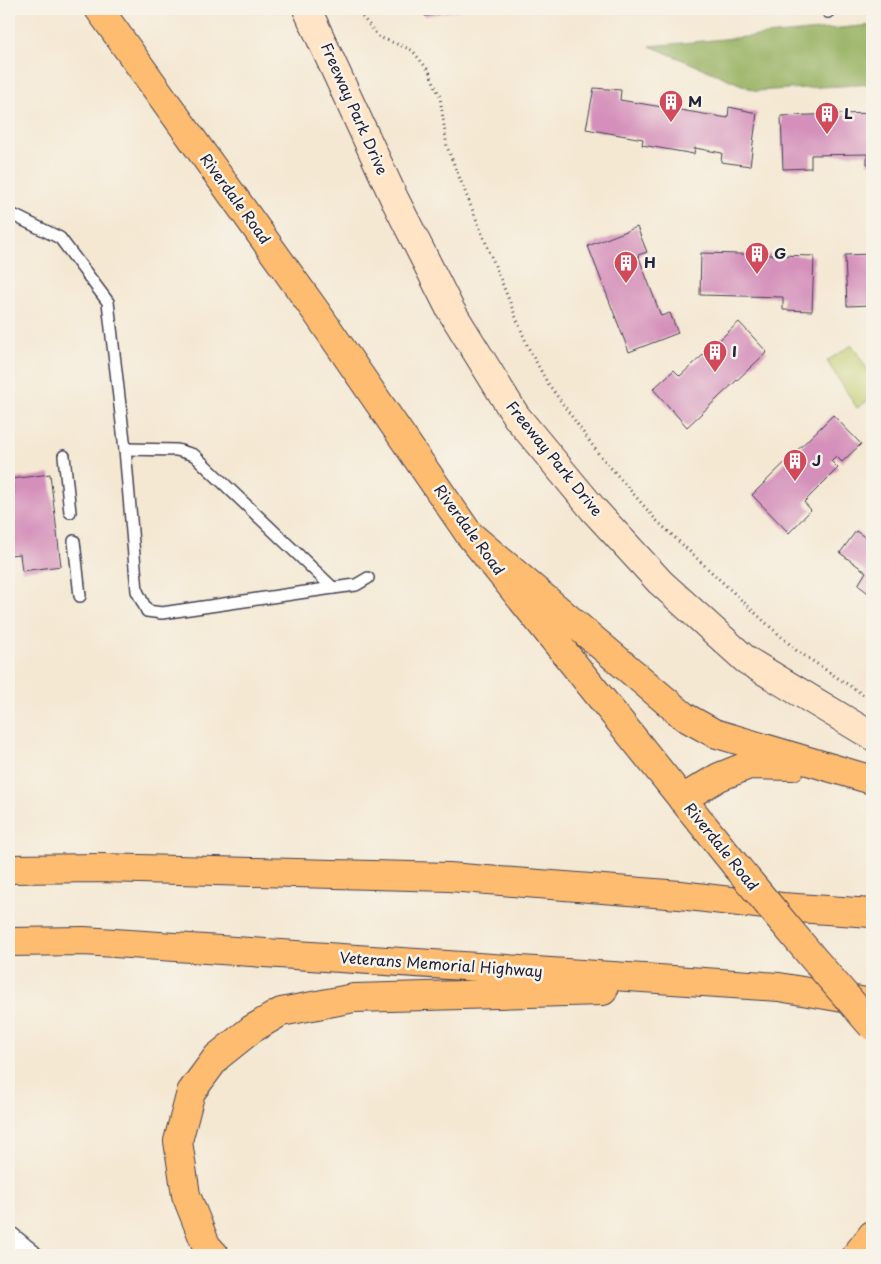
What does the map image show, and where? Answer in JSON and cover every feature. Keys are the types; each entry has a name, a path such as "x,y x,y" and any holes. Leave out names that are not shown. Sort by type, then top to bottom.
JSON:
{"main road":[{"name":"Riverdale Road","path":"98,9 317,313 469,534 806,951 872,1026"},
{"path":"469,534 685,717 714,733 872,780"},
{"path":"682,799 719,778 749,765 826,766"},
{"path":"9,869 112,868 449,877 680,895 782,907 872,913"},
{"name":"Veterans Memorial Highway","path":"9,942 84,941 779,987 872,1003"},
{"path":"215,1255 206,1244 186,1195 178,1140 182,1124 191,1092 217,1057 252,1029 281,1012 354,998 779,987"}],"street":[{"name":"Freeway Park Drive","path":"307,9 394,198 442,292 516,416 593,509 660,582 746,660 872,736"},
{"path":"9,1237 31,1255"}],"lane":[{"path":"9,213 60,238 108,302 125,449 137,591 147,611 162,613 333,588 356,584 368,578"},
{"path":"125,449 176,450 194,455 333,588"},
{"path":"64,456 70,512"},
{"path":"74,541 80,596"}],"path":[{"path":"356,9 379,37 412,50 429,71 440,97 447,147 528,347 547,382 598,452 656,520 796,650 865,696"}],"green space":[{"path":"872,25 872,84 756,91 650,46"},
{"path":"852,345 872,377 872,398 857,408 827,361"}],"building":[{"path":"423,9 460,9 460,10 425,16"},
{"name":"M","path":"594,88 621,90 620,100 728,118 729,107 757,113 750,166 721,162 722,153 695,148 694,154 642,145 643,139 586,129"},
{"name":"L","path":"872,113 872,164 867,164 867,154 811,155 811,168 783,169 781,116"},
{"name":"H","path":"637,227 647,252 638,255 661,316 670,313 678,333 629,352 588,246"},
{"name":"G","path":"701,253 814,256 812,311 783,310 783,297 700,295"},
{"path":"872,254 872,305 847,306 845,255"},
{"name":"I","path":"739,322 767,352 687,427 653,389 674,370 680,376"},
{"name":"J","path":"833,415 861,444 842,462 836,456 831,461 838,468 804,502 811,510 789,533 752,495"},
{"path":"50,474 61,566 22,571 20,554 9,555 9,495 14,494 12,479"},
{"path":"856,531 872,542 872,596 858,585 866,572 840,553"}],"place":[{"name":"M","path":"671,123"},
{"name":"L","path":"827,135"},
{"name":"G","path":"757,275"},
{"name":"H","path":"626,284"},
{"name":"I","path":"715,373"},
{"name":"J","path":"795,482"}]}
